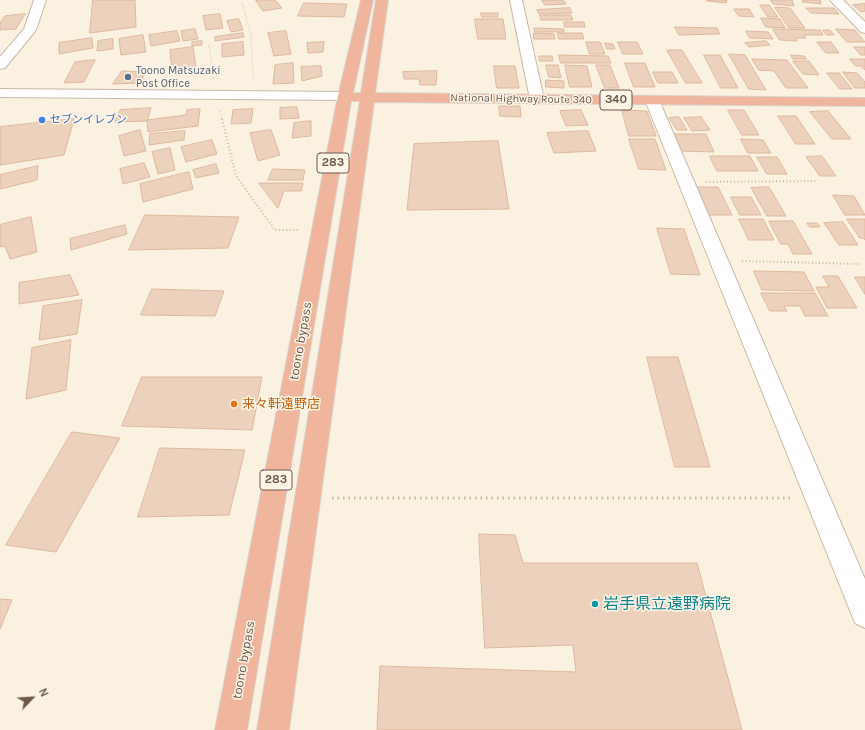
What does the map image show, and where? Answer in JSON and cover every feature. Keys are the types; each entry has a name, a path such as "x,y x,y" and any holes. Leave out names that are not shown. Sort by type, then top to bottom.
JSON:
{"highway":[{"name":"toono bypass","path":"231,730 345,96 367,0"},
{"name":"283","path":"273,730 382,0"},
{"name":"National Highway Route 340","path":"345,96 865,102"}],"street":[{"path":"0,65 30,30 40,0"},
{"path":"516,0 537,99"},
{"path":"836,0 865,29"},
{"path":"0,93 345,96"},
{"path":"652,100 865,613"}],"path":[{"path":"242,3 251,35 254,95"},
{"path":"208,45 216,95 236,176 275,230 321,230"},
{"path":"686,182 816,181"},
{"path":"719,261 860,264"},
{"path":"308,498 817,498"}],"building":[{"path":"93,0 135,0 136,27 90,33"},
{"path":"256,0 275,0 282,8 263,11"},
{"path":"542,0 563,0 566,4 545,5"},
{"path":"707,0 727,0 726,3"},
{"path":"771,0 792,0 794,6 773,4"},
{"path":"803,0 820,0 821,4 803,2"},
{"path":"304,3 347,4 344,17 298,16"},
{"path":"865,4 865,11 861,12 853,5"},
{"path":"760,5 769,5 778,17 768,17"},
{"path":"775,7 790,8 805,28 789,28"},
{"path":"570,8 572,13 539,14 537,10"},
{"path":"806,8 834,8 839,14 811,13"},
{"path":"734,9 749,9 754,17 739,16"},
{"path":"481,13 498,13 498,17 482,17"},
{"path":"25,14 16,29 0,30 0,23 5,16"},
{"path":"220,14 223,28 206,30 203,16"},
{"path":"540,15 571,15 573,20 541,20"},
{"path":"761,18 780,19 785,28 766,27"},
{"path":"239,19 243,30 231,32 227,21"},
{"path":"475,19 503,19 506,39 478,39"},
{"path":"564,22 584,22 585,27 565,27"},
{"path":"675,27 717,28 720,34 679,35"},
{"path":"534,28 564,29 564,32 535,32"},
{"path":"195,29 198,39 183,41 181,31"},
{"path":"773,29 820,30 823,35 804,35 806,38 795,38 797,41 780,40"},
{"path":"836,29 855,30 865,42 847,42"},
{"path":"823,30 830,30 834,35 827,35"},
{"path":"177,31 180,41 151,46 149,35"},
{"path":"286,31 291,54 274,56 268,33"},
{"path":"746,31 768,32 773,39 750,38"},
{"path":"243,33 244,37 215,41 215,37"},
{"path":"534,33 554,34 555,39 534,39"},
{"path":"558,33 582,33 584,39 559,39"},
{"path":"143,35 146,52 121,55 119,39"},
{"path":"92,38 93,48 59,54 59,43"},
{"path":"113,39 113,49 97,51 98,41"},
{"path":"202,41 202,45 192,46 192,42"},
{"path":"766,41 770,45 749,47 745,43"},
{"path":"243,42 244,55 222,57 222,44"},
{"path":"324,42 323,52 308,53 307,43"},
{"path":"586,42 600,42 605,54 590,54"},
{"path":"618,42 637,42 643,54 623,54"},
{"path":"817,42 831,42 839,53 826,53"},
{"path":"605,43 613,44 615,49 607,49"},
{"path":"193,47 196,68 172,71 170,50"},
{"path":"854,47 865,47 865,55 861,55"},
{"path":"667,50 682,50 702,83 686,83"},
{"path":"729,54 745,55 766,90 749,89"},
{"path":"559,55 608,56 611,63 561,63"},
{"path":"704,55 720,55 738,88 721,88"},
{"path":"791,55 804,56 807,59 793,59"},
{"path":"539,56 552,56 553,61 540,61"},
{"path":"752,59 787,60 808,88 786,88 774,71 759,70"},
{"path":"850,59 865,59 865,70 861,66 856,66"},
{"path":"95,60 84,82 64,83 75,62"},
{"path":"793,61 809,61 819,75 803,74"},
{"path":"293,63 294,83 273,84 275,65"},
{"path":"625,63 645,63 655,87 634,87"},
{"path":"546,65 558,65 561,78 549,77"},
{"path":"565,65 587,66 592,87 570,87"},
{"path":"596,65 610,65 619,88 605,88"},
{"path":"321,66 322,76 302,81 301,67"},
{"path":"494,66 515,66 519,88 497,88"},
{"path":"122,71 146,72 140,83 113,84"},
{"path":"437,71 436,85 420,85 419,79 404,79 403,72"},
{"path":"653,72 672,72 678,83 658,83"},
{"path":"843,72 857,73 865,82 865,88 855,88"},
{"path":"827,73 839,73 852,89 840,89"},
{"path":"546,80 564,81 564,88 546,87"},
{"path":"499,106 520,106 521,117 500,116"},
{"path":"297,107 299,118 280,119 280,108"},
{"path":"151,108 147,121 115,122 120,110"},
{"path":"200,109 198,126 148,132 147,120 186,115 187,110"},
{"path":"253,109 251,123 231,124 233,110"},
{"path":"581,110 588,125 566,126 560,111"},
{"path":"622,110 647,111 656,136 629,136"},
{"path":"728,110 744,110 759,135 742,135"},
{"path":"828,111 851,139 832,139 810,112"},
{"path":"778,116 796,116 815,144 796,144"},
{"path":"679,117 687,130 677,130 669,118"},
{"path":"701,117 710,130 692,131 684,118"},
{"path":"74,119 64,155 0,165 0,127"},
{"path":"311,121 311,136 292,138 294,123"},
{"path":"140,130 146,151 124,156 119,136"},
{"path":"271,130 280,155 258,161 250,133"},
{"path":"185,131 184,140 149,145 150,134"},
{"path":"588,131 596,151 554,153 547,133"},
{"path":"674,134 706,134 714,152 680,151"},
{"path":"629,139 655,139 666,170 639,169"},
{"path":"741,139 763,140 771,153 748,153"},
{"path":"212,140 217,154 186,162 181,147"},
{"path":"498,141 509,209 407,210 414,144"},
{"path":"170,148 175,170 158,174 152,152"},
{"path":"710,156 750,156 758,171 717,171"},
{"path":"822,156 836,176 820,176 806,157"},
{"path":"757,157 777,157 787,174 767,174"},
{"path":"144,163 150,177 123,184 120,169"},
{"path":"216,164 219,173 196,178 193,170"},
{"path":"38,166 37,180 0,189 0,175"},
{"path":"273,169 305,170 303,180 268,180"},
{"path":"189,172 193,189 143,202 140,184"},
{"path":"259,183 303,183 301,191 284,191 278,208"},
{"path":"695,187 718,187 732,215 708,215"},
{"path":"769,187 786,216 767,216 751,188"},
{"path":"833,195 854,196 865,215 845,215"},
{"path":"731,197 751,197 761,215 740,215"},
{"path":"145,215 239,217 228,248 129,250"},
{"path":"31,217 37,252 10,259 5,246 0,247 0,225"},
{"path":"739,219 763,219 774,240 749,240"},
{"path":"847,219 865,219 865,240 860,238"},
{"path":"769,221 793,221 812,254 793,254 788,244 781,244"},
{"path":"843,222 858,245 839,245 824,223"},
{"path":"807,223 817,223 820,227 810,227"},
{"path":"125,225 127,234 71,250 70,239"},
{"path":"657,228 684,229 700,275 671,274"},
{"path":"754,271 804,272 814,291 762,290"},
{"path":"70,275 79,295 19,304 19,283"},
{"path":"823,276 838,276 857,308 827,308 816,287 829,287"},
{"path":"855,277 865,277 865,294"},
{"path":"152,289 224,291 215,316 141,315"},
{"path":"761,293 815,293 828,316 805,316 800,306 784,306 787,311 770,311"},
{"path":"82,300 77,334 39,340 43,306"},
{"path":"71,340 66,390 26,399 32,348"},
{"path":"647,357 678,357 710,467 675,467"},
{"path":"142,377 262,377 252,430 122,426"},
{"path":"72,432 120,438 56,552 6,545"},
{"path":"160,448 245,450 229,515 138,517"},
{"name":"岩手県立遠野病院","path":"479,534 515,535 523,563 697,563 742,730 377,730 380,666 576,672 573,645 485,648"},
{"path":"0,599 12,600 0,629"}],"place":[{"name":"Toono Matsuzaki Post Office","path":"128,77"},
{"name":"セブンイレブン","path":"42,120"},
{"name":"来々軒遠野店","path":"234,404"},
{"name":"岩手県立遠野病院","path":"595,604"}]}
